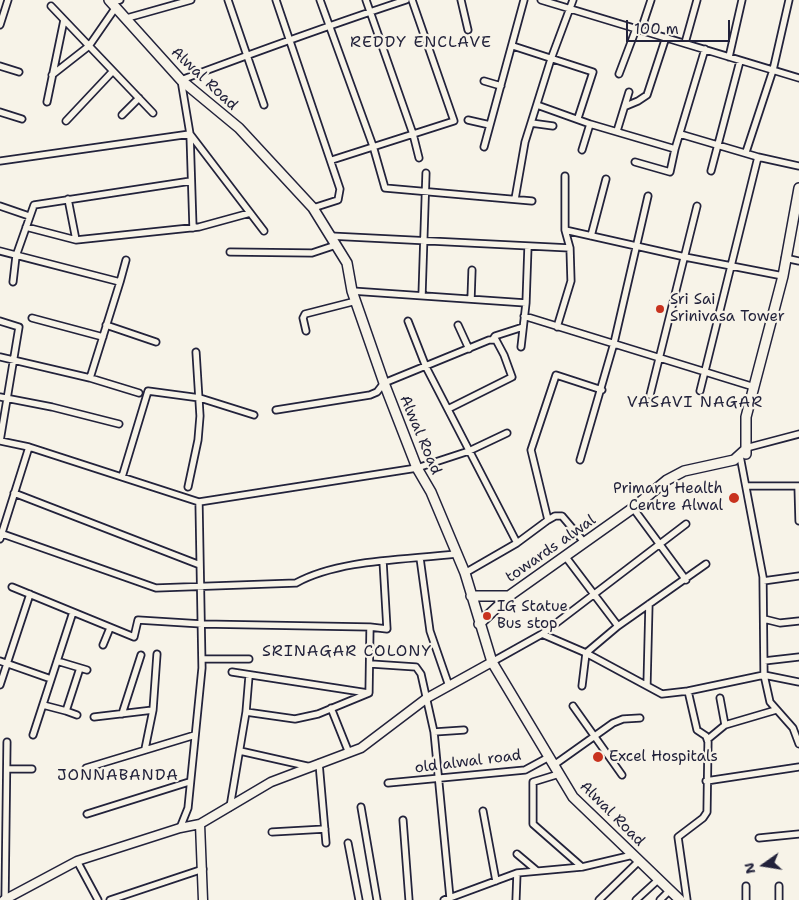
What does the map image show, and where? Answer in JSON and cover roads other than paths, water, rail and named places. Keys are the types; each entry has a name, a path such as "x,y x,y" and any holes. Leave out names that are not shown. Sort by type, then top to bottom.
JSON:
{"main road":[{"name":"Alwal Road","path":"114,2 181,80 239,128 313,208 347,263 352,290 384,384 417,468 430,492 465,573 492,662 573,797 680,900"},
{"path":"743,454 746,417 783,276 799,188"},
{"name":"towards alwal","path":"479,624 509,596 680,473 734,460 743,454"},
{"path":"471,596 509,596"}],"street":[{"path":"0,25 8,0"},
{"path":"127,18 190,0"},
{"path":"228,0 264,105"},
{"path":"276,0 288,39 332,160 340,189 338,200 313,208"},
{"path":"320,0 373,146 385,188 532,200"},
{"path":"366,0 413,134 419,158"},
{"path":"193,228 190,134 181,80 248,56 288,39 406,0"},
{"path":"332,160 454,121 412,0"},
{"path":"461,0 468,30"},
{"path":"484,147 524,0"},
{"path":"541,0 799,78"},
{"path":"515,199 525,142 551,60 574,0"},
{"path":"619,74 651,0"},
{"path":"685,43 697,0"},
{"path":"729,57 742,0"},
{"path":"746,152 774,70 789,0"},
{"path":"52,76 89,46 114,2"},
{"path":"51,6 153,113"},
{"path":"46,102 64,20"},
{"path":"626,106 647,95 666,37"},
{"path":"513,46 551,60 593,72 578,118"},
{"path":"635,162 670,172 705,49"},
{"path":"711,171 740,61"},
{"path":"0,66 19,72"},
{"path":"66,121 113,72"},
{"path":"484,81 501,86"},
{"path":"617,131 629,92"},
{"path":"122,115 139,98"},
{"path":"537,105 578,118 590,124 675,149"},
{"path":"0,112 22,119"},
{"path":"468,120 490,125"},
{"path":"531,123 553,126"},
{"path":"582,150 590,124"},
{"path":"0,161 190,134"},
{"path":"190,134 264,231"},
{"path":"680,134 758,157 799,166"},
{"path":"700,392 758,157"},
{"path":"422,295 426,173"},
{"path":"557,327 571,281 570,248 565,230 565,176"},
{"path":"591,236 606,179"},
{"path":"13,282 16,256 34,205 191,181"},
{"path":"580,460 602,390 648,196"},
{"path":"68,199 76,240"},
{"path":"0,206 29,216"},
{"path":"650,395 697,206"},
{"path":"26,227 76,240 193,228 250,214"},
{"path":"565,230 637,247 783,276"},
{"path":"330,236 570,248"},
{"path":"230,252 312,253 336,245"},
{"path":"521,347 526,303 528,246"},
{"path":"0,251 120,282"},
{"path":"785,258 799,261"},
{"path":"90,378 126,260"},
{"path":"471,299 472,270"},
{"path":"352,290 526,303"},
{"path":"306,331 304,314 356,301"},
{"path":"524,316 754,386"},
{"path":"32,318 103,337"},
{"path":"0,321 19,327 0,441 29,447 199,502 417,468 469,451 507,433"},
{"path":"408,321 426,367 517,543"},
{"path":"106,325 156,342"},
{"path":"458,325 469,349"},
{"path":"276,410 370,396 377,392 384,384 469,349 495,336 523,326"},
{"path":"448,409 512,377 499,344 492,339"},
{"path":"188,487 198,440 200,398 196,352"},
{"path":"0,357 90,378 139,393"},
{"path":"548,520 532,450 556,375 602,390"},
{"path":"122,477 148,391 200,398 254,415"},
{"path":"0,397 119,424"},
{"path":"799,434 743,454 746,486 763,581 764,675 768,696 776,710 793,728 799,744"},
{"path":"29,447 1,535 156,588 296,583 314,573 382,561 456,554"},
{"path":"746,486 799,486 799,520"},
{"path":"14,493 200,565"},
{"path":"180,828 188,808 202,659 199,502"},
{"path":"633,508 686,580"},
{"path":"465,573 517,543 556,516 562,516 584,542"},
{"path":"7,742 3,804 2,890 4,900 77,861 180,828 200,824 271,782 349,753 376,737 427,698 542,634 661,545 686,524"},
{"path":"565,556 618,626"},
{"path":"420,558 430,630 449,686"},
{"path":"12,587 134,637 138,620 202,624 370,627 387,629 382,561"},
{"path":"582,686 586,653 618,626 686,580 706,564"},
{"path":"763,581 799,576"},
{"path":"0,685 30,594"},
{"path":"647,685 649,604"},
{"path":"33,736 73,612"},
{"path":"764,619 780,623 799,621"},
{"path":"369,694 371,664 370,627"},
{"path":"103,645 110,628"},
{"path":"542,634 586,653 666,695 764,675 799,682"},
{"path":"145,750 154,710 157,654"},
{"path":"122,714 141,655"},
{"path":"764,661 799,658"},
{"path":"202,659 249,659"},
{"path":"0,661 51,679"},
{"path":"57,661 87,670"},
{"path":"371,664 416,667 421,674 434,732 447,899 458,897 517,873 636,858"},
{"path":"66,711 80,668"},
{"path":"232,672 369,694"},
{"path":"230,807 246,712 249,676"},
{"path":"688,691 697,730 708,739"},
{"path":"246,712 295,719 369,694"},
{"path":"720,698 726,725"},
{"path":"43,704 77,714"},
{"path":"574,706 622,775"},
{"path":"331,708 349,753"},
{"path":"94,718 154,710"},
{"path":"687,900 678,836 705,816 708,739 726,725 776,710"},
{"name":"old alwal road","path":"388,783 525,770 551,761 594,737 613,722 623,719 640,718"},
{"path":"434,732 464,730"},
{"path":"86,768 195,735"},
{"path":"240,751 311,768"},
{"path":"319,764 326,843"},
{"path":"4,766 32,769"},
{"path":"706,781 799,767"},
{"path":"559,774 533,782 533,824 582,866"},
{"path":"88,814 189,782"},
{"path":"361,807 377,900"},
{"path":"483,811 496,881"},
{"path":"402,820 409,900"},
{"path":"200,824 203,900"},
{"path":"272,832 325,829"},
{"path":"758,838 799,834"},
{"path":"348,843 359,900"},
{"path":"517,854 536,870"},
{"path":"598,900 636,858"},
{"path":"77,861 98,900"},
{"path":"110,900 203,869"},
{"path":"516,900 517,873"},
{"path":"636,900 659,879"},
{"path":"746,886 746,900"},
{"path":"779,886 779,900"},
{"path":"660,900 670,890"}],"place":[{"name":"Sri Sai Srinivasa Tower","path":"660,309"},
{"name":"Primary Health Centre Alwal","path":"734,498"},
{"name":"IG Statue Bus stop","path":"487,616"},
{"name":"Excel Hospitals","path":"598,757"}],"district":[{"name":"REDDY ENCLAVE","path":"421,43"},
{"name":"VASAVI NAGAR","path":"695,403"},
{"name":"SRINAGAR COLONY","path":"347,652"},
{"name":"JONNABANDA","path":"118,776"}]}
